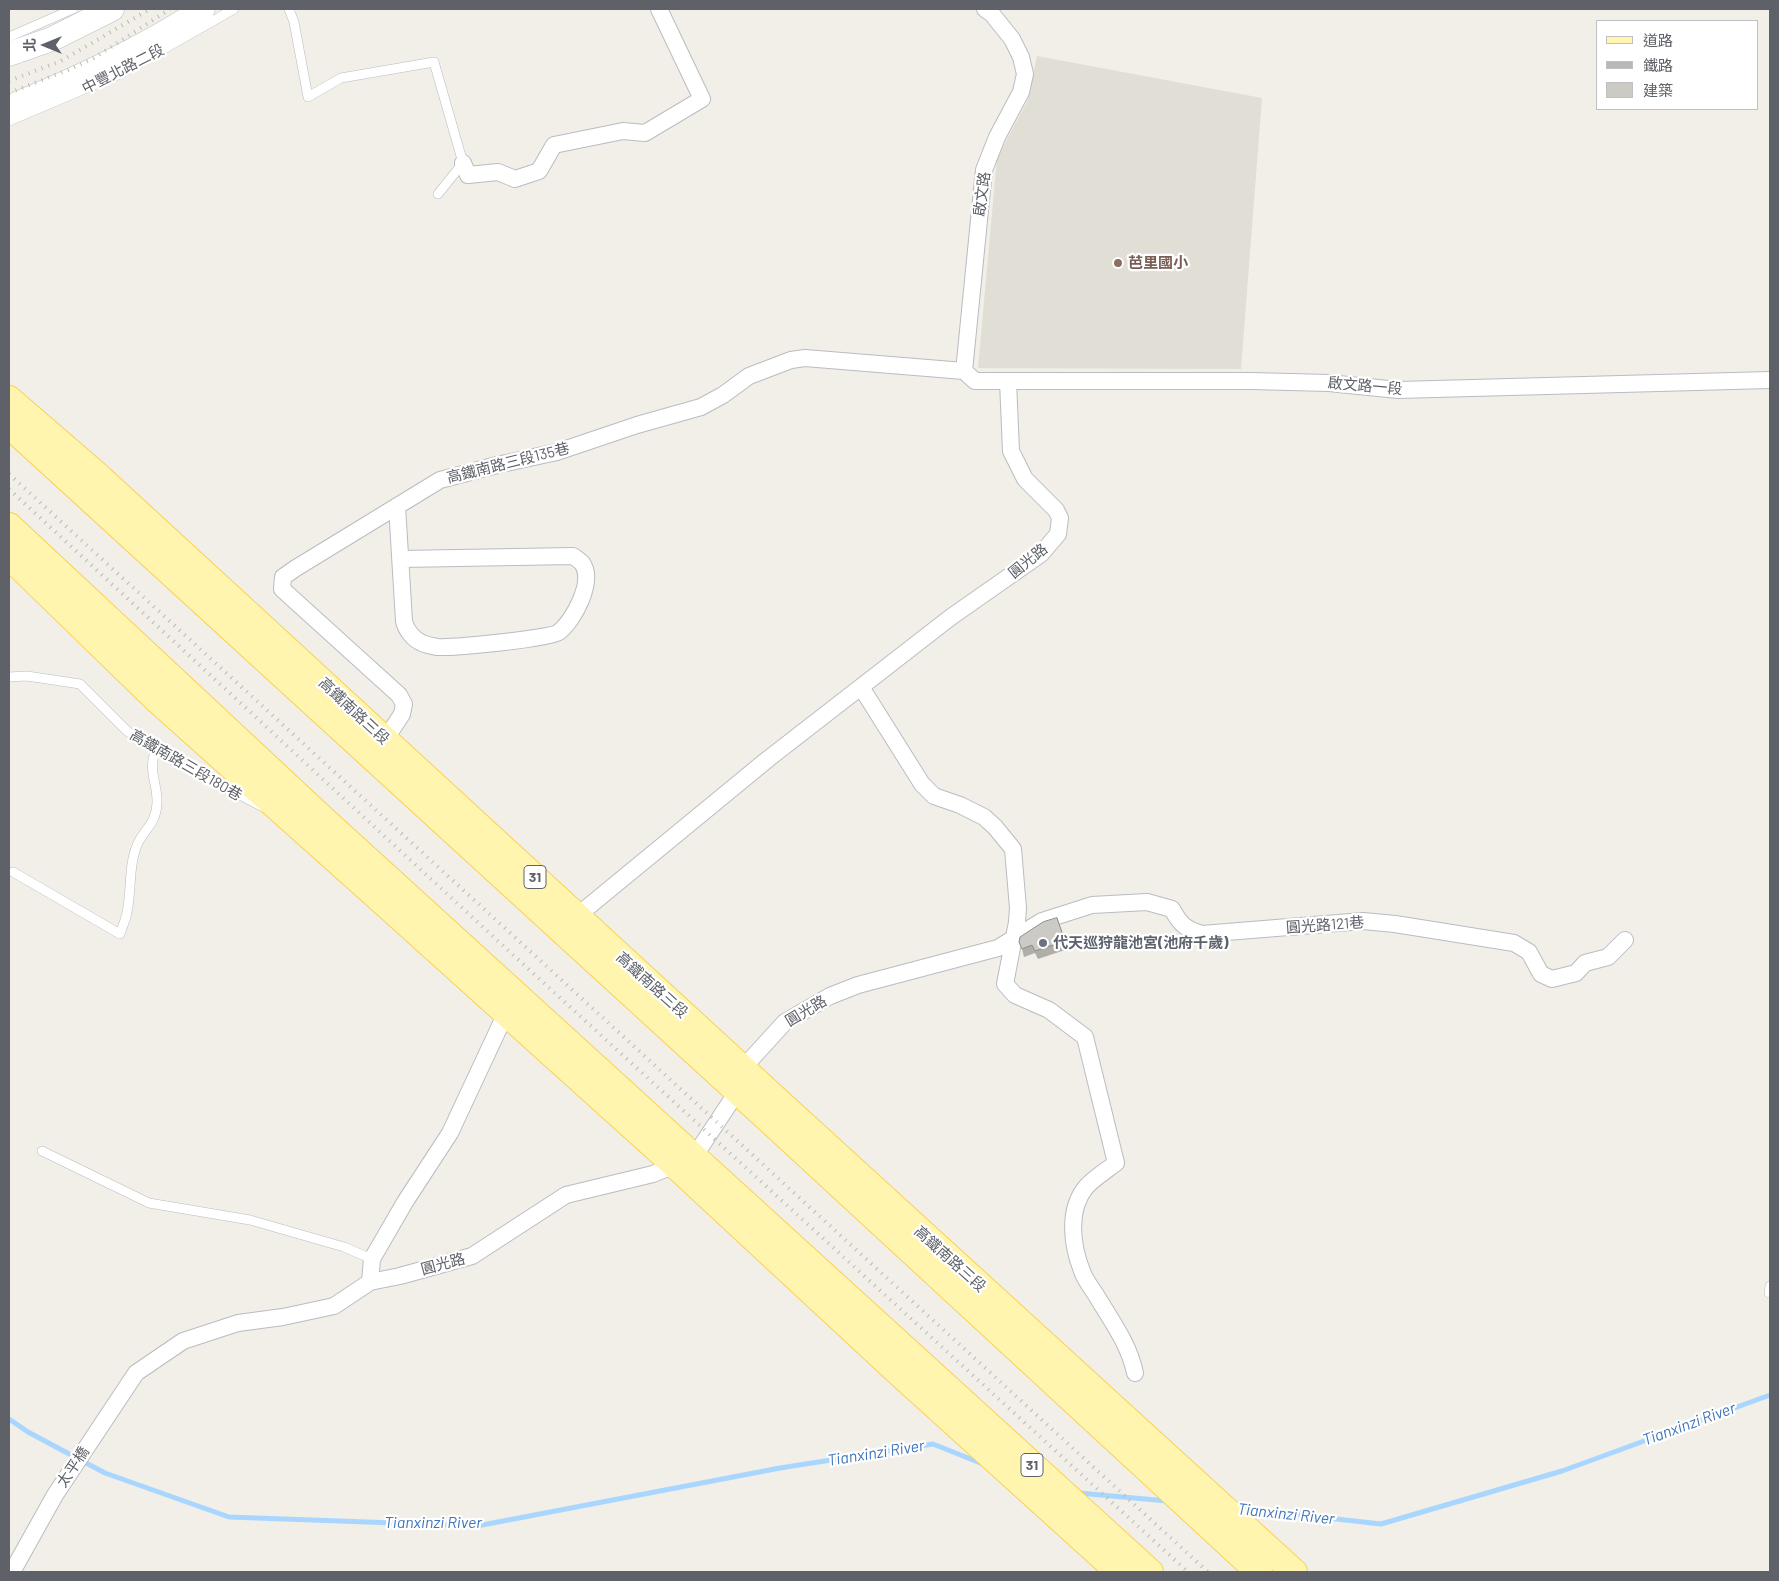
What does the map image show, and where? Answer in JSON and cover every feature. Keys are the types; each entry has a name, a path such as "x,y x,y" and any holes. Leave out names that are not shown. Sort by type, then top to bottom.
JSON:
{"main road":[{"path":"9,54 52,39 112,9"},
{"path":"9,107 105,64 203,9"},
{"name":"高鐵南路三段","path":"9,399 97,475 577,916 740,1080"},
{"name":"高鐵南路三段","path":"9,425 433,812 740,1080 1050,1364 1294,1572"},
{"name":"31","path":"9,526 324,820 684,1161 906,1365 1119,1572"},
{"name":"31","path":"9,556 155,698 506,1013 684,1161"},
{"path":"386,740 433,812"},
{"path":"324,820 391,909"},
{"name":"高鐵南路三段","path":"1050,1364 1259,1572"},
{"name":"31","path":"906,1365 1150,1572"}],"street":[{"path":"463,163 468,175 498,172 515,179 539,171 554,145 623,131 645,133 702,99 659,9"},
{"name":"啟文路","path":"964,371 984,170 997,137 1022,92 1025,74 1021,57 1012,38 992,14 985,9"},
{"name":"高鐵南路三段135巷","path":"386,740 402,714 404,704 399,695 282,589 283,577 440,480 557,452 637,425 701,407 723,396 749,376 791,360 805,358 964,371"},
{"name":"啟文路一段","path":"964,371 975,381 1252,380 1330,382 1398,390 1770,380"},
{"name":"圓光路","path":"577,916 768,759 951,617 1041,554 1058,534 1060,518 1056,510 1025,479 1012,451 1008,381"},
{"path":"397,506 400,559 405,630 422,643 438,647 534,640 558,633 572,616 583,596 587,579 583,564 573,556 400,559"},
{"path":"861,687 922,784 934,796 960,805 984,818 995,826 1013,849 1018,908 1005,984 1015,995 1049,1010 1086,1037 1116,1163 1086,1186 1075,1211 1074,1237 1082,1273 1118,1330 1132,1358 1135,1373"},
{"name":"圓光路121巷","path":"1013,937 1042,921 1092,906 1147,902 1172,909 1179,921 1189,930 1202,934 1363,921 1395,924 1514,943 1529,952 1541,974 1552,978 1576,973 1585,963 1608,957 1625,940"},
{"name":"圓光路","path":"92,1439 136,1373 184,1341 238,1323 283,1317 334,1306 370,1282 400,1276 472,1256 566,1195 653,1174 684,1161 740,1080 785,1022 830,996 858,985 998,948 1013,937"},
{"path":"370,1282 372,1258 405,1202 450,1133 506,1013"},
{"name":"太平橋","path":"12,1572 55,1495 92,1439"}],"lane":[{"path":"9,37 73,9"},
{"name":"中豐北路二段","path":"9,121 120,74 234,9"},
{"path":"289,9 294,22 308,97 341,78 434,62 463,163 438,194"},
{"name":"高鐵南路三段180巷","path":"9,677 27,676 63,683 80,684 127,731 156,750 249,801 289,818"},
{"path":"13,872 120,934 127,914 133,856 140,840 153,822 157,803 152,773 153,757 156,750"},
{"path":"42,1151 149,1203 250,1220 372,1258"}],"shaded area":[{"name":"芭里國小","path":"1037,56 1262,98 1241,369 978,368 997,158 1028,100"}],"building":[{"name":"代天巡狩龍池宮(池府千歲)","path":"1057,918 1065,941 1035,951 1032,945 1022,949 1019,942 1020,937 1043,922"}],"waterway":[{"name":"Tianxinzi River","path":"1238,1508 1381,1524 1562,1471 1770,1395"},
{"name":"Tianxinzi River","path":"9,1419 28,1432 105,1473 229,1517 477,1526 780,1468 933,1444 983,1464"},
{"name":"Tianxinzi River","path":"1079,1493 1167,1501"}],"railway":[{"path":"9,81 61,61 150,9"},
{"path":"9,93 94,58 170,9"},
{"path":"9,474 1208,1572"},
{"path":"9,489 499,942 1188,1572"}],"place":[{"name":"芭里國小","path":"1118,263"},
{"name":"代天巡狩龍池宮(池府千歲)","path":"1043,943"}]}
